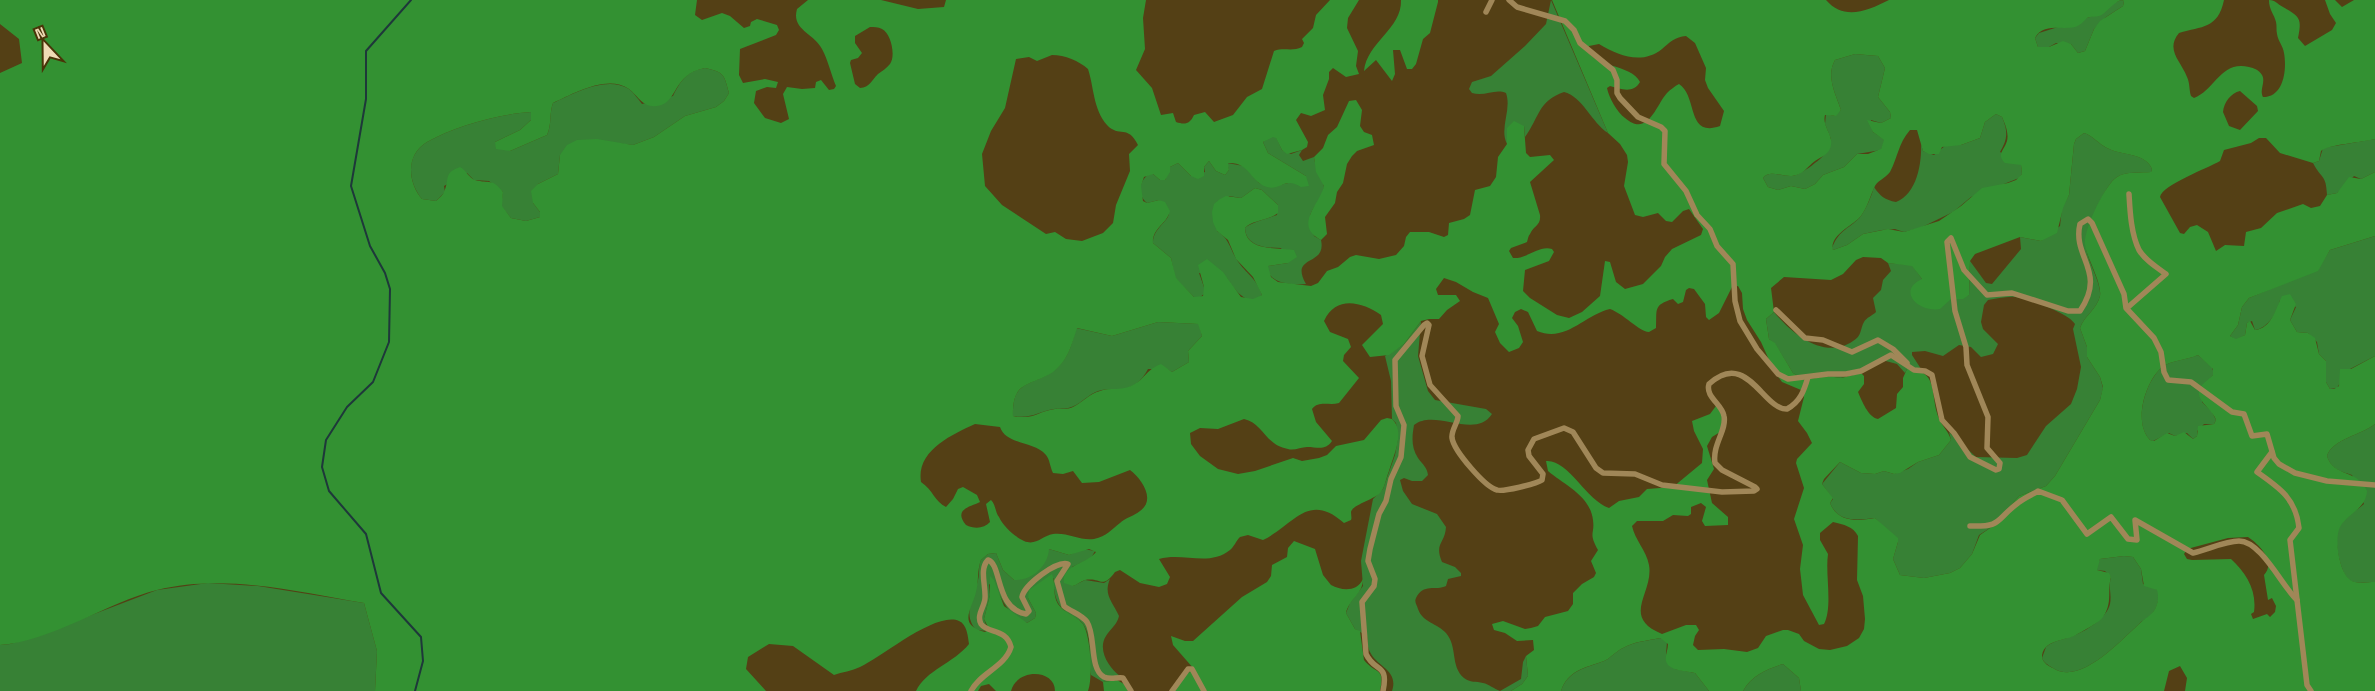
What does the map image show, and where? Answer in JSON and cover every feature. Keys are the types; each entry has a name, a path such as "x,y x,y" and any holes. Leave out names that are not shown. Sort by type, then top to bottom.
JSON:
{"street":[{"path":"1486,12 1492,0"},
{"path":"1508,0 1517,7 1565,21 1574,30 1580,43 1613,70 1617,80 1617,93 1620,98 1638,117 1664,131 1664,164 1686,192 1697,215 1710,229 1717,246 1733,264 1735,301 1740,321 1757,349 1778,374 1788,379 1828,374 1846,374 1861,371 1891,355 1914,370 1925,371 1932,375 1942,420 1954,433 1970,457 1996,470 2001,466 1987,448 1988,418 1967,365 1966,347 1955,311 1947,242 1951,238 1964,270 1987,295 2012,293 2068,311 2080,311 2088,300 2090,270 2077,239 2080,224 2088,219 2092,223 2124,294 2127,308 2154,338 2161,352 2164,372 2168,380 2191,382 2232,412 2244,414 2252,436 2267,434 2272,452 2279,464 2308,477 2375,485"},
{"path":"2127,308 2166,274 2149,262 2139,249 2130,211 2129,194"},
{"path":"1776,310 1805,338 1823,340 1852,352 1878,340 1893,349 1914,370"},
{"path":"1383,691 1385,675 1383,670 1370,661 1366,654 1362,602 1374,586 1374,579 1368,561 1370,549 1378,514 1386,501 1391,479 1401,457 1404,425 1396,406 1395,360 1424,325 1428,323 1429,325 1422,356 1430,385 1458,416 1452,434 1454,445 1464,462 1489,486 1499,491 1535,484 1542,480 1542,474 1528,456 1528,450 1534,439 1564,428 1573,432 1596,468 1603,473 1635,474 1650,482 1667,486 1692,487 1722,492 1754,491 1757,489 1755,487 1722,470 1715,463 1715,449 1724,418 1722,411 1709,392 1709,384 1723,375 1740,375 1748,379 1779,408 1787,409 1793,406 1802,395 1808,377"},
{"path":"2272,452 2257,472 2283,490 2298,517 2299,528 2290,540 2307,685 2311,691"},
{"path":"1970,526 1988,526 1998,523 2017,503 2038,491 2062,500 2087,534 2111,517 2128,539 2137,540 2135,520 2194,553 2238,541 2252,544 2278,575 2288,592 2297,600"},
{"path":"971,691 978,681 1003,659 1010,647 1004,635 983,626 980,622 980,614 986,596 984,568 988,560 994,564 1000,588 1008,602 1018,612 1026,614 1029,611 1022,597 1026,586 1058,565 1064,562 1068,564 1057,581 1064,606 1082,617 1088,624 1095,662 1100,674 1107,678 1123,678 1131,691"},
{"path":"1172,691 1188,668 1192,670 1204,691"}],"green space":[{"path":"0,0 697,0 695,15 702,20 722,13 730,16 744,28 750,26 751,22 757,19 777,25 779,30 776,35 740,49 739,75 743,83 765,79 778,82 776,88 767,87 756,91 754,103 765,118 781,123 789,119 783,94 787,87 815,88 816,82 821,80 829,90 834,89 836,86 822,49 797,22 797,9 808,0 881,0 918,9 944,7 946,0 1146,0 1143,18 1145,49 1136,70 1152,88 1161,115 1173,113 1176,122 1185,123 1189,122 1194,115 1205,112 1214,122 1233,115 1247,97 1262,89 1274,51 1302,47 1304,43 1302,39 1313,28 1316,15 1330,0 1359,0 1348,18 1347,28 1358,51 1356,66 1359,74 1346,77 1333,68 1329,72 1329,79 1323,95 1325,110 1311,116 1301,113 1296,120 1308,142 1307,147 1287,154 1282,150 1276,138 1273,137 1263,142 1268,153 1306,176 1309,186 1301,187 1287,183 1272,188 1267,187 1257,181 1241,166 1228,163 1229,170 1225,175 1216,171 1209,161 1204,167 1204,176 1198,179 1191,176 1178,163 1170,167 1170,172 1165,180 1160,180 1153,174 1144,177 1141,186 1143,201 1147,203 1159,200 1165,202 1170,211 1157,230 1153,243 1171,258 1176,278 1194,297 1203,296 1204,287 1198,265 1207,259 1223,272 1241,297 1253,299 1262,295 1253,277 1236,259 1228,240 1217,231 1213,222 1212,212 1214,204 1220,199 1226,196 1241,198 1255,188 1262,190 1278,205 1278,213 1270,218 1248,225 1245,228 1247,236 1256,245 1294,250 1297,257 1288,263 1268,266 1271,277 1278,282 1311,286 1318,283 1327,271 1338,267 1350,257 1356,255 1379,259 1396,255 1404,246 1406,237 1410,232 1429,232 1444,237 1448,235 1449,223 1464,219 1470,215 1475,190 1490,186 1496,177 1498,157 1507,144 1507,128 1514,121 1524,126 1526,153 1530,157 1550,155 1554,160 1530,182 1540,215 1539,221 1529,235 1527,242 1511,248 1509,251 1513,258 1518,258 1542,249 1552,249 1554,252 1549,261 1525,270 1523,291 1530,298 1557,315 1569,318 1582,312 1600,296 1605,261 1610,262 1616,282 1625,289 1643,284 1661,266 1665,257 1672,249 1701,235 1703,229 1689,209 1683,211 1672,222 1666,221 1658,213 1643,217 1635,215 1624,186 1628,162 1627,155 1620,144 1608,133 1552,0 1826,0 1840,10 1856,12 1872,8 1889,0 2121,0 2224,0 2218,16 2208,25 2179,33 2175,39 2174,50 2188,79 2191,96 2194,98 2208,89 2225,72 2239,66 2253,68 2261,73 2263,78 2263,97 2270,96 2280,87 2284,74 2285,59 2269,0 2275,1 2296,16 2300,26 2298,38 2305,46 2332,30 2336,23 2330,14 2325,0 2335,0 2342,7 2354,0 2375,0 2375,139 2324,149 2321,151 2319,161 2313,163 2280,153 2266,138 2259,138 2251,143 2224,150 2220,161 2177,182 2163,192 2160,197 2180,233 2184,234 2190,227 2197,225 2208,232 2216,251 2225,245 2244,246 2246,232 2261,228 2277,213 2303,204 2311,208 2320,206 2327,195 2337,193 2349,177 2361,179 2375,172 2375,236 2330,250 2318,271 2249,298 2242,307 2238,325 2230,336 2236,339 2245,335 2247,323 2250,321 2255,330 2266,326 2273,317 2282,296 2290,294 2296,304 2290,320 2297,332 2308,333 2315,338 2319,354 2326,361 2326,382 2330,389 2339,386 2340,369 2351,369 2375,356 2375,424 2335,445 2327,456 2330,463 2340,471 2353,476 2364,484 2367,491 2360,507 2340,527 2338,547 2344,572 2352,581 2375,582 2375,691 2185,691 2187,678 2180,666 2169,671 2164,691 1801,691 1799,678 1783,664 1760,673 1743,691 1709,691 1695,673 1674,669 1667,664 1668,644 1660,638 1620,649 1604,661 1578,671 1568,678 1561,691 1511,691 1522,684 1528,676 1526,656 1534,650 1533,640 1517,641 1505,633 1494,630 1492,624 1503,621 1525,629 1538,626 1545,617 1568,611 1573,604 1573,593 1582,584 1594,577 1596,573 1591,561 1598,550 1593,537 1591,511 1582,497 1548,471 1546,461 1562,466 1593,497 1609,508 1619,501 1639,497 1647,489 1673,487 1702,463 1703,449 1694,431 1692,421 1710,414 1716,406 1722,412 1725,429 1712,437 1707,446 1714,469 1707,480 1712,503 1728,517 1728,525 1705,526 1702,521 1706,507 1701,503 1691,507 1691,514 1688,516 1673,515 1663,521 1637,521 1632,526 1649,565 1649,575 1641,612 1643,620 1662,634 1686,625 1696,625 1699,630 1693,645 1698,650 1724,649 1747,652 1758,648 1766,636 1783,630 1799,634 1804,641 1819,649 1830,650 1847,646 1859,638 1864,629 1865,619 1863,596 1857,580 1858,536 1851,528 1833,522 1820,533 1820,540 1828,554 1828,608 1824,624 1819,625 1803,595 1800,569 1803,545 1794,519 1804,488 1796,463 1797,459 1812,443 1798,421 1804,397 1801,390 1782,382 1774,371 1761,342 1747,320 1743,309 1742,293 1738,286 1732,287 1719,313 1709,320 1706,317 1705,304 1694,289 1689,288 1686,290 1683,302 1678,304 1673,299 1659,306 1657,309 1656,328 1649,332 1640,329 1610,309 1566,331 1547,334 1537,331 1528,312 1521,309 1515,312 1512,318 1518,326 1523,342 1519,348 1509,352 1500,343 1495,332 1499,324 1488,298 1444,278 1436,289 1438,295 1456,295 1460,301 1447,310 1439,319 1421,321 1404,344 1389,355 1370,357 1362,345 1383,324 1381,315 1374,310 1350,303 1335,307 1329,313 1324,321 1330,332 1348,339 1351,347 1344,355 1343,361 1359,378 1339,403 1321,404 1312,409 1316,422 1332,441 1327,446 1321,448 1305,447 1293,450 1280,447 1269,439 1256,425 1244,419 1218,429 1200,428 1190,433 1191,444 1200,456 1218,469 1238,474 1255,471 1293,458 1302,461 1319,458 1327,455 1336,446 1364,440 1381,420 1392,419 1398,430 1398,437 1382,491 1352,509 1351,520 1344,523 1321,510 1311,510 1263,540 1248,535 1240,537 1231,549 1213,558 1168,557 1159,559 1170,577 1167,584 1159,587 1140,583 1120,570 1104,582 1085,580 1073,586 1064,583 1066,572 1070,568 1096,552 1089,549 1069,555 1049,549 1046,561 1042,567 1033,575 1021,580 1014,580 1003,570 996,553 988,554 981,560 976,592 969,616 971,625 985,632 989,629 984,619 990,595 990,576 994,580 1004,606 1027,623 1035,618 1036,613 1028,598 1029,590 1052,574 1058,604 1063,610 1079,620 1085,628 1090,656 1090,685 1088,691 1055,691 1049,678 1035,674 1020,678 1011,691 996,691 989,684 981,686 978,691 916,691 926,677 963,651 969,644 964,625 959,621 949,620 937,623 909,636 870,662 854,670 834,675 793,646 769,644 748,657 746,669 766,691 375,691 377,651 364,603 261,586 235,584 183,585 157,590 119,603 39,637 0,645 0,73 22,63 19,39 0,24","holes":["2124,1 2123,6 2100,21 2094,29 2085,51 2078,53 2071,44 2063,41 2049,47 2038,47 2035,38 2043,30 2075,27 2087,18 2102,15 2117,2","870,27 878,27 888,35 893,56 889,65 868,85 860,88 855,84 850,63 851,60 858,58 862,53 855,43 855,36","1686,36 1695,43 1706,68 1705,80 1708,88 1724,111 1720,126 1709,128 1702,126 1697,121 1689,97 1679,84 1667,93 1650,118 1640,124 1633,123 1616,109 1607,88 1610,86 1630,89 1637,86 1640,82 1628,71 1601,62 1589,53 1589,46 1599,44 1622,55 1639,58 1647,57 1676,39","1855,54 1878,56 1885,68 1878,97 1890,112 1891,118 1881,123 1867,120 1873,132 1884,140 1881,149 1868,154 1857,154 1844,167 1823,175 1815,184 1805,189 1791,186 1778,190 1768,187 1763,178 1766,175 1792,176 1799,174 1829,151 1831,141 1824,119 1825,115 1836,116 1841,110 1832,85 1831,72 1835,60","1057,55 1072,59 1084,66 1088,69 1096,105 1102,119 1111,129 1131,135 1138,145 1129,154 1130,171 1116,205 1113,223 1103,233 1082,241 1066,239 1055,232 1046,234 1002,205 985,186 982,154 991,131 1005,108 1016,59 1029,57 1037,61","705,68 722,75 729,93 724,101 716,107 685,116 654,137 633,145 597,139 577,140 567,145 560,155 558,174 538,184 531,191 533,203 540,212 540,217 526,221 511,218 502,206 503,192 491,182 473,179 460,167 449,174 446,187 436,201 422,199 414,185 411,169 415,154 427,142 438,136 491,118 531,112 531,120 520,130 495,142 496,149 510,151 547,135 553,103 580,91 601,84 620,85 629,89 644,103 657,106 669,100 681,82 694,71","2240,91 2257,106 2258,111 2240,130 2229,126 2223,112 2228,98","1996,114 2002,117 2007,135 2007,141 2001,155 2002,160 2005,163 2021,165 2022,174 2016,180 2008,183 1982,188 1939,221 1904,232 1888,229 1863,234 1847,245 1833,250 1833,245 1838,235 1861,216 1875,185 1890,172 1903,140 1910,130 1917,130 1923,151 1929,154 1939,154 1942,147 1961,145 1980,138 1985,122","2084,133 2113,151 2144,160 2152,169 2151,172 2125,174 2112,181 2101,198 2087,229 2085,238 2086,251 2099,284 2100,296 2080,328 2087,347 2087,357 2100,377 2103,387 2100,400 2055,476 2046,486 2019,496 1993,526 1980,535 1972,554 1960,568 1950,573 1924,578 1900,575 1893,559 1898,538 1875,518 1855,520 1838,514 1830,503 1833,498 1822,484 1824,479 1840,462 1861,473 1875,474 1884,471 1894,474 1900,473 1918,462 1939,455 1951,440 1938,416 1932,385 1924,374 1917,370 1907,369 1903,378 1903,387 1897,394 1896,408 1878,419 1868,412 1858,392 1864,384 1864,376 1861,373 1841,378 1827,376 1805,380 1793,373 1775,343 1769,339 1766,319 1774,312 1771,288 1784,277 1831,280 1843,274 1856,260 1863,257 1881,258 1888,263 1912,266 1922,279 1914,284 1911,289 1913,300 1925,308 1940,309 1951,299 1963,299 1969,295 1970,261 1975,254 2020,237 2041,241 2057,233 2063,208 2069,195 2074,144 2076,139","1158,322 1198,324 1202,336 1188,351 1189,362 1172,372 1161,364 1131,386 1096,392 1071,408 1049,410 1026,417 1013,416 1013,404 1019,390 1053,372 1069,352 1077,328 1112,336","2198,355 2213,369 2213,375 2201,386 2199,395 2216,420 2214,424 2198,426 2197,436 2193,439 2184,432 2175,436 2167,433 2154,441 2150,440 2142,423 2143,403 2150,383 2161,368 2169,363","975,424 1000,427 1008,437 1035,447 1046,455 1053,473 1063,474 1073,471 1082,483 1099,482 1130,470 1143,484 1146,490 1147,501 1138,513 1122,521 1106,534 1094,539 1053,534 1032,542 1024,541 1003,524 991,500 986,504 990,522 982,527 969,526 962,520 961,515 964,509 980,502 977,495 963,487 958,489 946,507 921,482 921,471 924,461 946,439","2248,537 2262,549 2267,559 2268,565 2264,575 2268,600 2272,598 2276,606 2275,612 2270,617 2267,614 2253,619 2251,614 2254,612 2252,589 2246,576 2231,559 2192,560 2187,559 2184,554 2187,549 2228,538","2124,556 2133,557 2141,569 2144,586 2157,590 2156,607 2150,615 2111,650 2087,666 2075,671 2064,672 2048,665 2042,658 2043,652 2049,644 2074,636 2094,625 2103,617 2109,602 2111,577 2109,573 2097,570 2100,559"]},
{"path":"1401,0 1438,0 1438,2 1430,33 1423,39 1416,64 1412,69 1407,69 1400,50 1393,50 1395,74 1392,81 1376,60 1364,71 1366,61 1371,52 1396,19 1400,10"},
{"path":"1551,0 1608,133 1602,129 1582,104 1570,94 1564,92 1555,96 1544,105 1525,137 1524,126 1507,133 1507,144 1504,132 1508,106 1506,93 1498,91 1477,94 1472,93 1469,89 1472,82 1491,76 1525,46 1546,24"},
{"path":"2121,0 2124,1 2123,6 2106,17 2094,29 2085,51 2078,53 2071,44 2056,43 2049,47 2038,47 2035,38 2039,33 2098,16 2112,4"},
{"path":"1855,54 1878,56 1885,68 1878,97 1890,112 1891,118 1881,123 1871,120 1873,132 1885,140 1881,150 1857,154 1844,167 1823,175 1815,184 1805,189 1791,186 1778,190 1768,187 1763,178 1766,175 1795,175 1808,168 1823,155 1831,139 1825,124 1826,114 1834,116 1841,110 1832,85 1832,66 1835,60"},
{"path":"705,68 720,73 724,78 729,93 724,101 716,107 685,116 654,137 633,145 615,143 560,155 558,174 538,184 533,203 540,212 540,217 526,221 511,218 501,206 503,192 489,181 474,180 467,173 444,186 445,192 436,201 422,199 414,185 411,169 415,154 420,147 438,136 491,118 531,112 531,120 520,130 495,142 510,151 547,135 553,103 570,95 600,85 620,85 629,89 642,104 673,96 685,77 694,71"},
{"path":"1356,100 1362,110 1360,126 1364,132 1372,135 1374,145 1357,151 1347,164 1343,183 1337,192 1335,203 1325,217 1327,234 1321,240 1309,228 1310,214 1324,186 1316,172 1314,157 1323,148 1328,135 1337,127 1349,101"},
{"path":"1996,114 2002,117 2006,131 2005,143 2000,152 2021,164 2022,174 2019,178 1971,197 1953,212 1920,228 1904,232 1895,229 1863,234 1847,245 1833,250 1832,248 1838,237 1863,213 1874,187 1883,197 1896,202 1909,192 1917,177 1921,143 1923,151 1934,155 1946,145 1961,145 1980,138 1985,122"},
{"path":"2084,133 2113,151 2139,157 2149,164 2152,169 2151,172 2130,173 2117,177 2101,198 2089,229 2086,250 2099,284 2100,296 2080,328 2087,347 2087,357 2100,377 2103,388 2100,400 2055,476 2046,486 2019,496 1993,526 1979,535 1972,554 1960,568 1950,573 1924,578 1900,575 1893,559 1898,542 1875,518 1849,519 1838,514 1830,503 1833,499 1822,484 1840,462 1861,473 1875,474 1884,471 1894,474 1908,469 1918,462 1939,455 1951,440 1949,432 1976,457 2017,458 2027,455 2046,426 2071,404 2077,389 2081,367 2073,329 2075,324 2057,311 2021,298 2009,297 1988,300 1984,305 1981,322 1983,329 1998,344 1993,354 1981,357 1971,347 1959,345 1943,356 1925,351 1912,352 1923,372 1907,369 1905,373 1897,364 1882,360 1841,378 1827,376 1805,380 1793,373 1775,344 1769,339 1766,319 1774,312 1799,336 1809,342 1831,348 1842,346 1856,339 1865,321 1876,312 1873,298 1881,290 1883,280 1891,271 1888,263 1912,265 1922,279 1951,299 1969,295 1970,261 1986,283 1992,284 2021,249 2020,237 2041,241 2060,226 2062,208 2069,195 2074,144 2076,139"},
{"path":"1270,137 1276,137 1282,150 1291,154 1302,150 1299,155 1303,161 1314,157 1324,184 1322,195 1310,216 1314,236 1321,240 1321,248 1319,254 1302,268 1302,275 1306,284 1281,282 1271,277 1268,266 1288,263 1281,248 1270,248 1253,243 1246,234 1245,228 1247,226 1277,215 1278,205 1262,190 1255,188 1241,198 1229,196 1217,231 1227,240 1240,265 1257,284 1262,295 1251,300 1242,296 1227,278 1199,273 1204,287 1204,294 1199,298 1194,297 1175,278 1171,258 1153,243 1157,230 1168,216 1169,211 1159,200 1147,203 1142,196 1141,184 1149,174 1153,174 1160,180 1165,180 1170,167 1178,163 1191,176 1205,172 1204,167 1209,161 1216,171 1225,175 1229,170 1227,163 1244,166 1259,183 1273,187 1294,182 1306,176 1268,153 1263,142"},
{"path":"2375,139 2375,172 2361,179 2354,176 2337,193 2327,195 2325,180 2313,163 2319,161 2323,148"},
{"path":"2375,236 2375,356 2350,369 2340,369 2340,383 2337,388 2330,389 2326,382 2326,361 2319,354 2317,342 2308,333 2297,332 2290,320 2296,307 2280,300 2275,314 2260,329 2255,330 2252,321 2247,323 2245,335 2236,340 2230,336 2238,325 2242,307 2249,298 2301,276 2323,261 2330,250"},
{"path":"1421,321 1418,356 1428,391 1435,400 1486,409 1492,414 1485,421 1476,424 1433,420 1423,421 1414,425 1414,450 1426,468 1428,475 1422,481 1412,481 1404,478 1400,480 1403,491 1412,504 1437,514 1446,527 1439,547 1442,562 1455,567 1461,573 1461,576 1448,579 1446,586 1422,590 1415,602 1420,614 1450,638 1457,668 1464,678 1500,691 1392,691 1393,684 1390,673 1373,657 1368,648 1367,636 1355,629 1346,613 1350,603 1363,586 1361,561 1373,499 1383,489 1395,455 1398,438 1396,423 1392,419 1391,381 1385,356 1404,344"},
{"path":"1158,322 1199,324 1202,336 1188,351 1189,362 1172,372 1167,369 1148,369 1140,381 1132,386 1118,390 1098,391 1070,408 1054,409 1030,416 1013,416 1013,404 1019,390 1058,367 1069,352 1076,328 1112,336"},
{"path":"2198,355 2212,367 2214,374 2209,380 2202,402 2212,412 2216,420 2214,424 2204,424 2197,431 2197,436 2193,439 2187,433 2175,436 2169,433 2153,441 2150,440 2142,423 2142,413 2143,403 2150,383 2165,365"},
{"path":"2375,424 2375,582 2356,582 2351,581 2347,577 2341,565 2337,534 2343,522 2364,504 2352,475 2334,467 2327,456 2330,450 2341,441"},
{"path":"1294,541 1315,549 1323,575 1331,585 1349,589 1357,586 1363,579 1361,589 1346,613 1355,629 1360,631 1364,660 1381,674 1380,691 1175,691 1185,675 1194,669 1173,645 1171,636 1185,641 1193,641 1242,597 1267,582 1271,576 1272,565 1287,557 1288,548"},
{"path":"1049,549 1069,555 1083,549 1095,551 1091,558 1072,567 1073,586 1085,580 1104,583 1110,579 1108,594 1119,616 1117,622 1106,636 1103,647 1108,664 1120,676 1117,680 1103,682 1091,675 1089,642 1086,630 1079,620 1061,608 1056,599 1054,578 1028,598 1036,613 1035,618 1027,623 1013,615 998,593 989,584 990,595 984,619 988,631 976,630 972,624 969,612 978,580 981,560 988,554 996,553 1003,570 1014,580"},
{"path":"2124,556 2133,557 2141,569 2143,584 2158,590 2158,600 2153,613 2111,650 2087,666 2075,671 2064,672 2048,665 2042,658 2046,647 2089,628 2108,609 2110,604 2111,577 2105,571 2097,570 2096,567 2100,559"},
{"path":"208,583 258,586 364,603 377,651 375,691 0,691 0,645 34,637 157,590"},
{"path":"1660,638 1667,642 1666,654 1675,669 1695,673 1709,691 1561,691 1568,678 1578,671 1604,661 1620,649"},
{"path":"1526,656 1528,676 1522,684 1511,691 1500,691 1521,679 1523,662"},
{"path":"1783,664 1799,678 1801,691 1743,691 1760,673"},
{"path":"1117,680 1124,684 1128,691 1104,691 1103,682"}],"waterway":[{"path":"411,0 366,51 366,99 351,186 370,246 385,273 390,289 389,342 373,382 347,407 326,440 322,467 329,491 366,534 381,593 421,637 423,661 415,691"}]}
